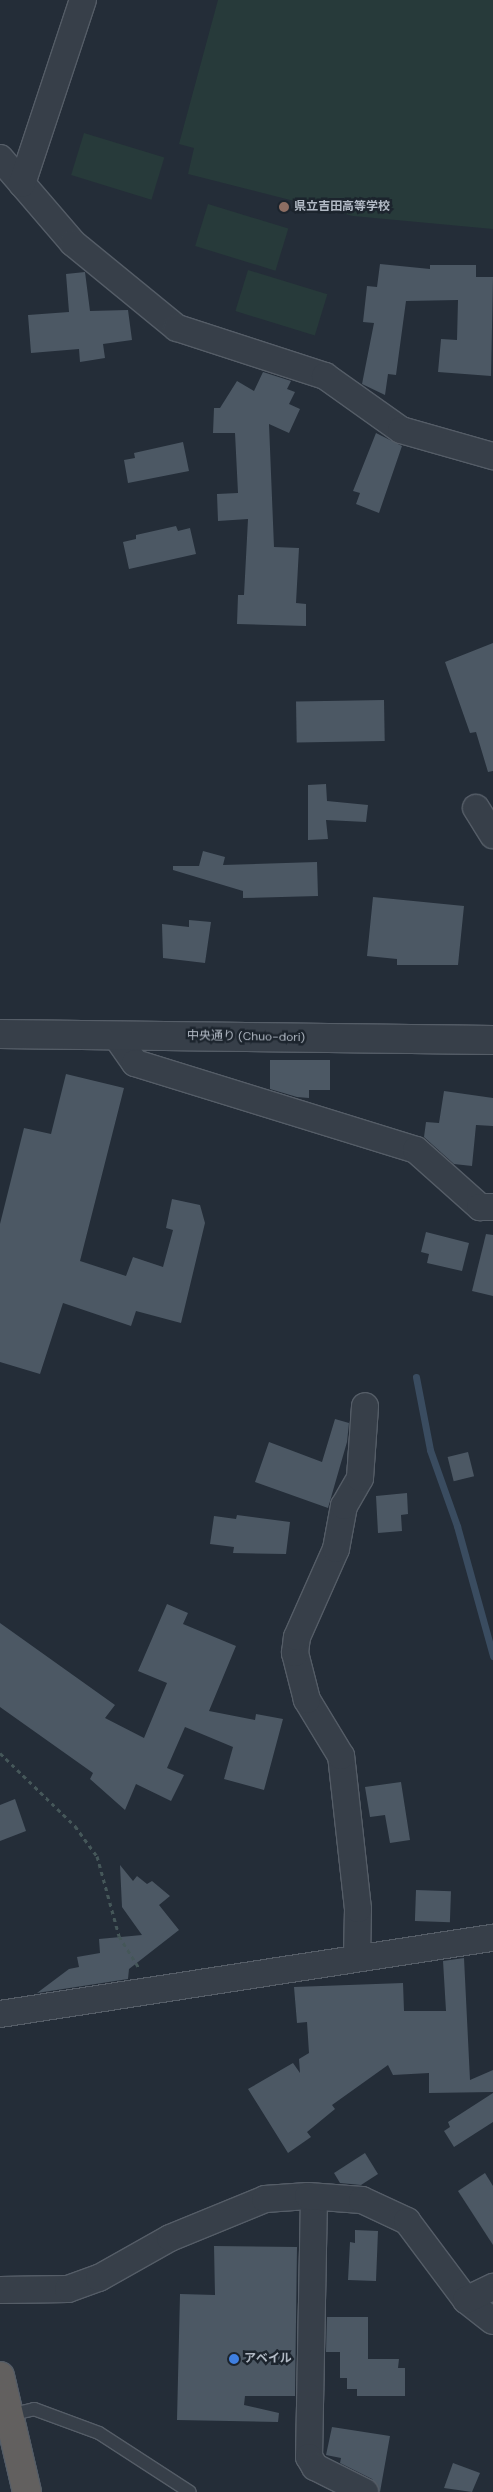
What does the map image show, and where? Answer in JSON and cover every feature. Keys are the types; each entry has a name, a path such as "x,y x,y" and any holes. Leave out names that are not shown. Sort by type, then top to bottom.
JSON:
{"highway":[{"path":"0,2376 26,2492"}],"street":[{"path":"22,184 83,0"},
{"path":"0,158 73,243 177,328 325,376 401,430 493,456"},
{"path":"476,808 493,835"},
{"name":"中央通り (Chuo-dori)","path":"0,1034 493,1040"},
{"path":"116,1036 135,1063 416,1150 480,1207 493,1207"},
{"path":"358,1957 358,1909 341,1756 307,1700 296,1653 297,1637 336,1549 344,1506 360,1478 365,1406"},
{"path":"0,2014 156,1988 493,1938"},
{"path":"0,2290 68,2289 99,2278 170,2238 265,2199 314,2197 362,2200 407,2221 466,2300 493,2321"},
{"path":"314,2197 308,2457 315,2467 366,2492"},
{"path":"466,2300 493,2287"}],"lane":[{"path":"9,2415 34,2409 99,2433 190,2492"}],"path":[{"path":"0,1753 75,1826 97,1856 119,1936 156,1988"}],"shaded area":[{"path":"218,0 493,0 493,229 353,216 188,174 194,148 179,144"},
{"path":"84,133 164,158 151,200 71,175"},
{"path":"208,204 288,229 275,271 195,246"},
{"path":"248,270 327,294 315,335 235,311"}],"building":[{"path":"380,264 430,269 430,265 476,265 476,277 493,277 491,376 438,372 441,339 457,340 458,300 406,301 396,375 388,374 385,395 362,384 374,323 363,322 367,286 377,287"},
{"path":"85,272 90,311 128,310 132,340 103,344 105,358 80,362 79,349 31,353 28,315 69,312 66,274"},
{"path":"263,372 291,381 287,389 295,392 289,404 300,409 289,433 269,424 274,547 299,548 296,603 306,604 306,626 237,624 238,595 244,595 248,519 218,521 217,494 238,493 235,433 213,433 214,408 220,408 237,381 254,391"},
{"path":"376,433 402,446 379,513 356,504 360,493 353,491"},
{"path":"183,442 189,471 128,483 124,460 135,458 134,453"},
{"path":"176,526 178,531 190,528 196,554 129,569 123,542 136,539 136,535"},
{"path":"493,643 493,771 488,772 476,732 470,733 445,662"},
{"path":"384,700 385,741 297,743 296,702"},
{"path":"326,784 327,801 368,805 366,822 326,820 328,839 308,840 308,785"},
{"path":"203,851 225,857 223,865 317,862 318,896 243,898 243,891 173,870 173,866 199,866"},
{"path":"373,897 464,906 458,965 397,965 397,959 367,956"},
{"path":"189,920 211,922 205,963 163,958 162,924 189,927"},
{"path":"270,1060 330,1060 330,1090 309,1090 309,1098 297,1097 270,1089"},
{"path":"66,1074 124,1088 80,1261 126,1276 133,1257 163,1267 173,1230 166,1228 172,1199 200,1205 205,1223 181,1323 136,1311 131,1326 63,1303 40,1374 0,1362 0,1224 24,1128 51,1134"},
{"path":"444,1091 493,1098 493,1126 476,1125 472,1166 454,1164 424,1137 426,1122 439,1123"},
{"path":"426,1232 469,1243 462,1271 427,1263 429,1254 421,1252"},
{"path":"486,1234 493,1235 493,1296 472,1291"},
{"path":"335,1419 349,1423 347,1442 328,1508 255,1482 269,1442 322,1462"},
{"path":"468,1452 474,1476 454,1481 448,1457"},
{"path":"407,1493 408,1514 401,1515 402,1531 378,1533 376,1496"},
{"path":"237,1515 290,1522 286,1554 233,1553 234,1547 210,1544 214,1516 236,1519"},
{"path":"167,1604 188,1613 183,1624 236,1646 209,1711 255,1720 256,1714 283,1719 264,1790 224,1779 233,1747 185,1727 167,1768 184,1775 171,1801 136,1784 125,1810 90,1779 93,1773 0,1707 0,1623 115,1705 105,1718 144,1738 167,1683 138,1671"},
{"path":"401,1782 410,1840 390,1843 385,1815 370,1817 365,1787"},
{"path":"15,1799 26,1831 0,1841 0,1805"},
{"path":"120,1865 133,1881 137,1876 147,1884 152,1881 170,1896 159,1905 179,1930 129,1969 128,1979 37,1993 69,1969 79,1967 77,1957 100,1953 99,1939 142,1935 122,1907"},
{"path":"416,1890 451,1891 450,1922 415,1921"},
{"path":"464,1958 470,2080 493,2070 493,2092 429,2093 429,2073 393,2075 388,2065 332,2105 335,2109 307,2132 311,2137 288,2153 248,2089 293,2063 300,2073 299,2059 309,2053 307,2022 297,2023 294,1987 403,1983 404,2011 446,2011 443,1961"},
{"path":"493,2093 493,2122 454,2147 444,2131 450,2127 448,2122"},
{"path":"365,2153 378,2174 361,2185 340,2183 334,2173"},
{"path":"485,2173 493,2186 493,2245 458,2191"},
{"path":"355,2230 378,2231 376,2281 348,2280 350,2242 355,2243"},
{"path":"214,2246 297,2247 295,2396 245,2396 244,2405 279,2413 278,2422 177,2420 180,2294 215,2295"},
{"path":"327,2317 368,2317 368,2359 399,2359 398,2368 405,2368 405,2396 357,2396 357,2389 347,2389 347,2378 340,2378 340,2352 326,2352"},
{"path":"332,2427 390,2436 380,2492 372,2479 340,2463 341,2458 326,2455"},
{"path":"453,2463 480,2473 472,2492 444,2488"}],"waterway":[{"path":"416,1377 430,1450 457,1526 493,1656"}],"place":[{"name":"県立吉田高等学校","path":"284,207"},
{"name":"アベイル","path":"234,2359"}]}
